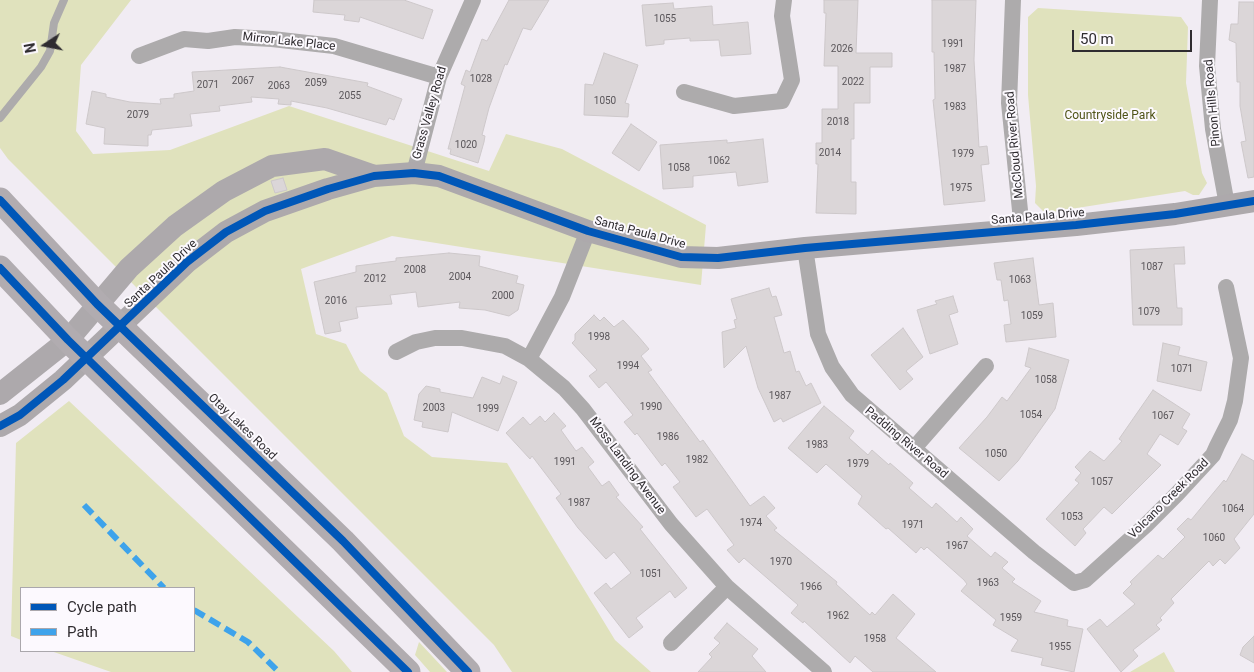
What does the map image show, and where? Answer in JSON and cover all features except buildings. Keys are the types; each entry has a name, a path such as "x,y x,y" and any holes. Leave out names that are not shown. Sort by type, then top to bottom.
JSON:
{"main road":[{"name":"Otay Lakes Road","path":"0,200 97,304 343,541 468,672"},
{"path":"0,268 68,340 408,672"}],"street":[{"name":"Grass Valley Road","path":"414,173 439,77 473,0"},
{"path":"684,92 734,106 782,101 792,80 782,16 784,0"},
{"name":"McCloud River Road","path":"1013,0 1009,103 1022,230"},
{"name":"Pinon Hills Road","path":"1210,0 1207,66 1213,129 1227,205"},
{"name":"Mirror Lake Place","path":"139,56 184,39 208,41 235,37 272,39 334,46 439,77"},
{"name":"Santa Paula Drive","path":"0,394 68,340 129,268 175,226 224,191 272,166 325,159 374,176"},
{"name":"Santa Paula Drive","path":"0,426 20,414 54,388 187,262 226,232 265,211 328,189 374,176 414,173 440,176 588,231 681,257 718,258 805,248 1022,230 1174,214 1254,200"},
{"path":"529,359 562,297 588,231"},
{"name":"Padding River Road","path":"805,248 816,323 824,351 832,367 862,405 915,447 1062,576 1074,583 1085,580"},
{"name":"Volcano Creek Road","path":"1085,580 1177,494 1212,455 1222,437 1235,401 1241,358 1226,287"},
{"name":"Moss Landing Avenue","path":"396,352 416,342 435,338 462,338 505,346 529,359 564,388 583,409 671,524 727,587 824,672"},
{"path":"915,447 986,366"},
{"path":"671,643 727,587"}],"lane":[{"path":"0,118 41,67 50,51 54,23 64,0"}],"green space":[{"path":"0,0 131,0 81,65 76,131 93,154 170,150 289,106 489,171 506,134 562,149 706,225 701,285 392,236 301,269 316,334 346,344 360,371 387,393 404,436 432,457 507,463 615,640 651,672 512,672 494,645 8,159 0,148"},
{"name":"Countryside Park","path":"1038,8 1181,17 1188,27 1186,83 1202,173 1207,183 1199,195 1193,195 1185,191 1045,213 1035,203 1036,186 1028,95 1028,17"},
{"path":"69,401 334,651 352,672 111,672 54,652 195,652 195,587 20,587 20,640 11,636 16,443"},
{"path":"419,642 447,672 430,672 415,655"},
{"path":"1164,652 1175,672 1130,672"}],"marked path":[{"path":"84,505 163,587"},
{"path":"195,611 248,642 279,672"}],"cycle path":[{"path":"0,426 20,415 63,380 187,262 226,232 265,211 328,189 374,176 414,173 439,176 588,231 681,257 718,258 805,248 1076,225 1175,214 1254,201"},
{"path":"0,200 97,304 343,541 468,672"},
{"path":"0,268 68,340 408,672"}]}
